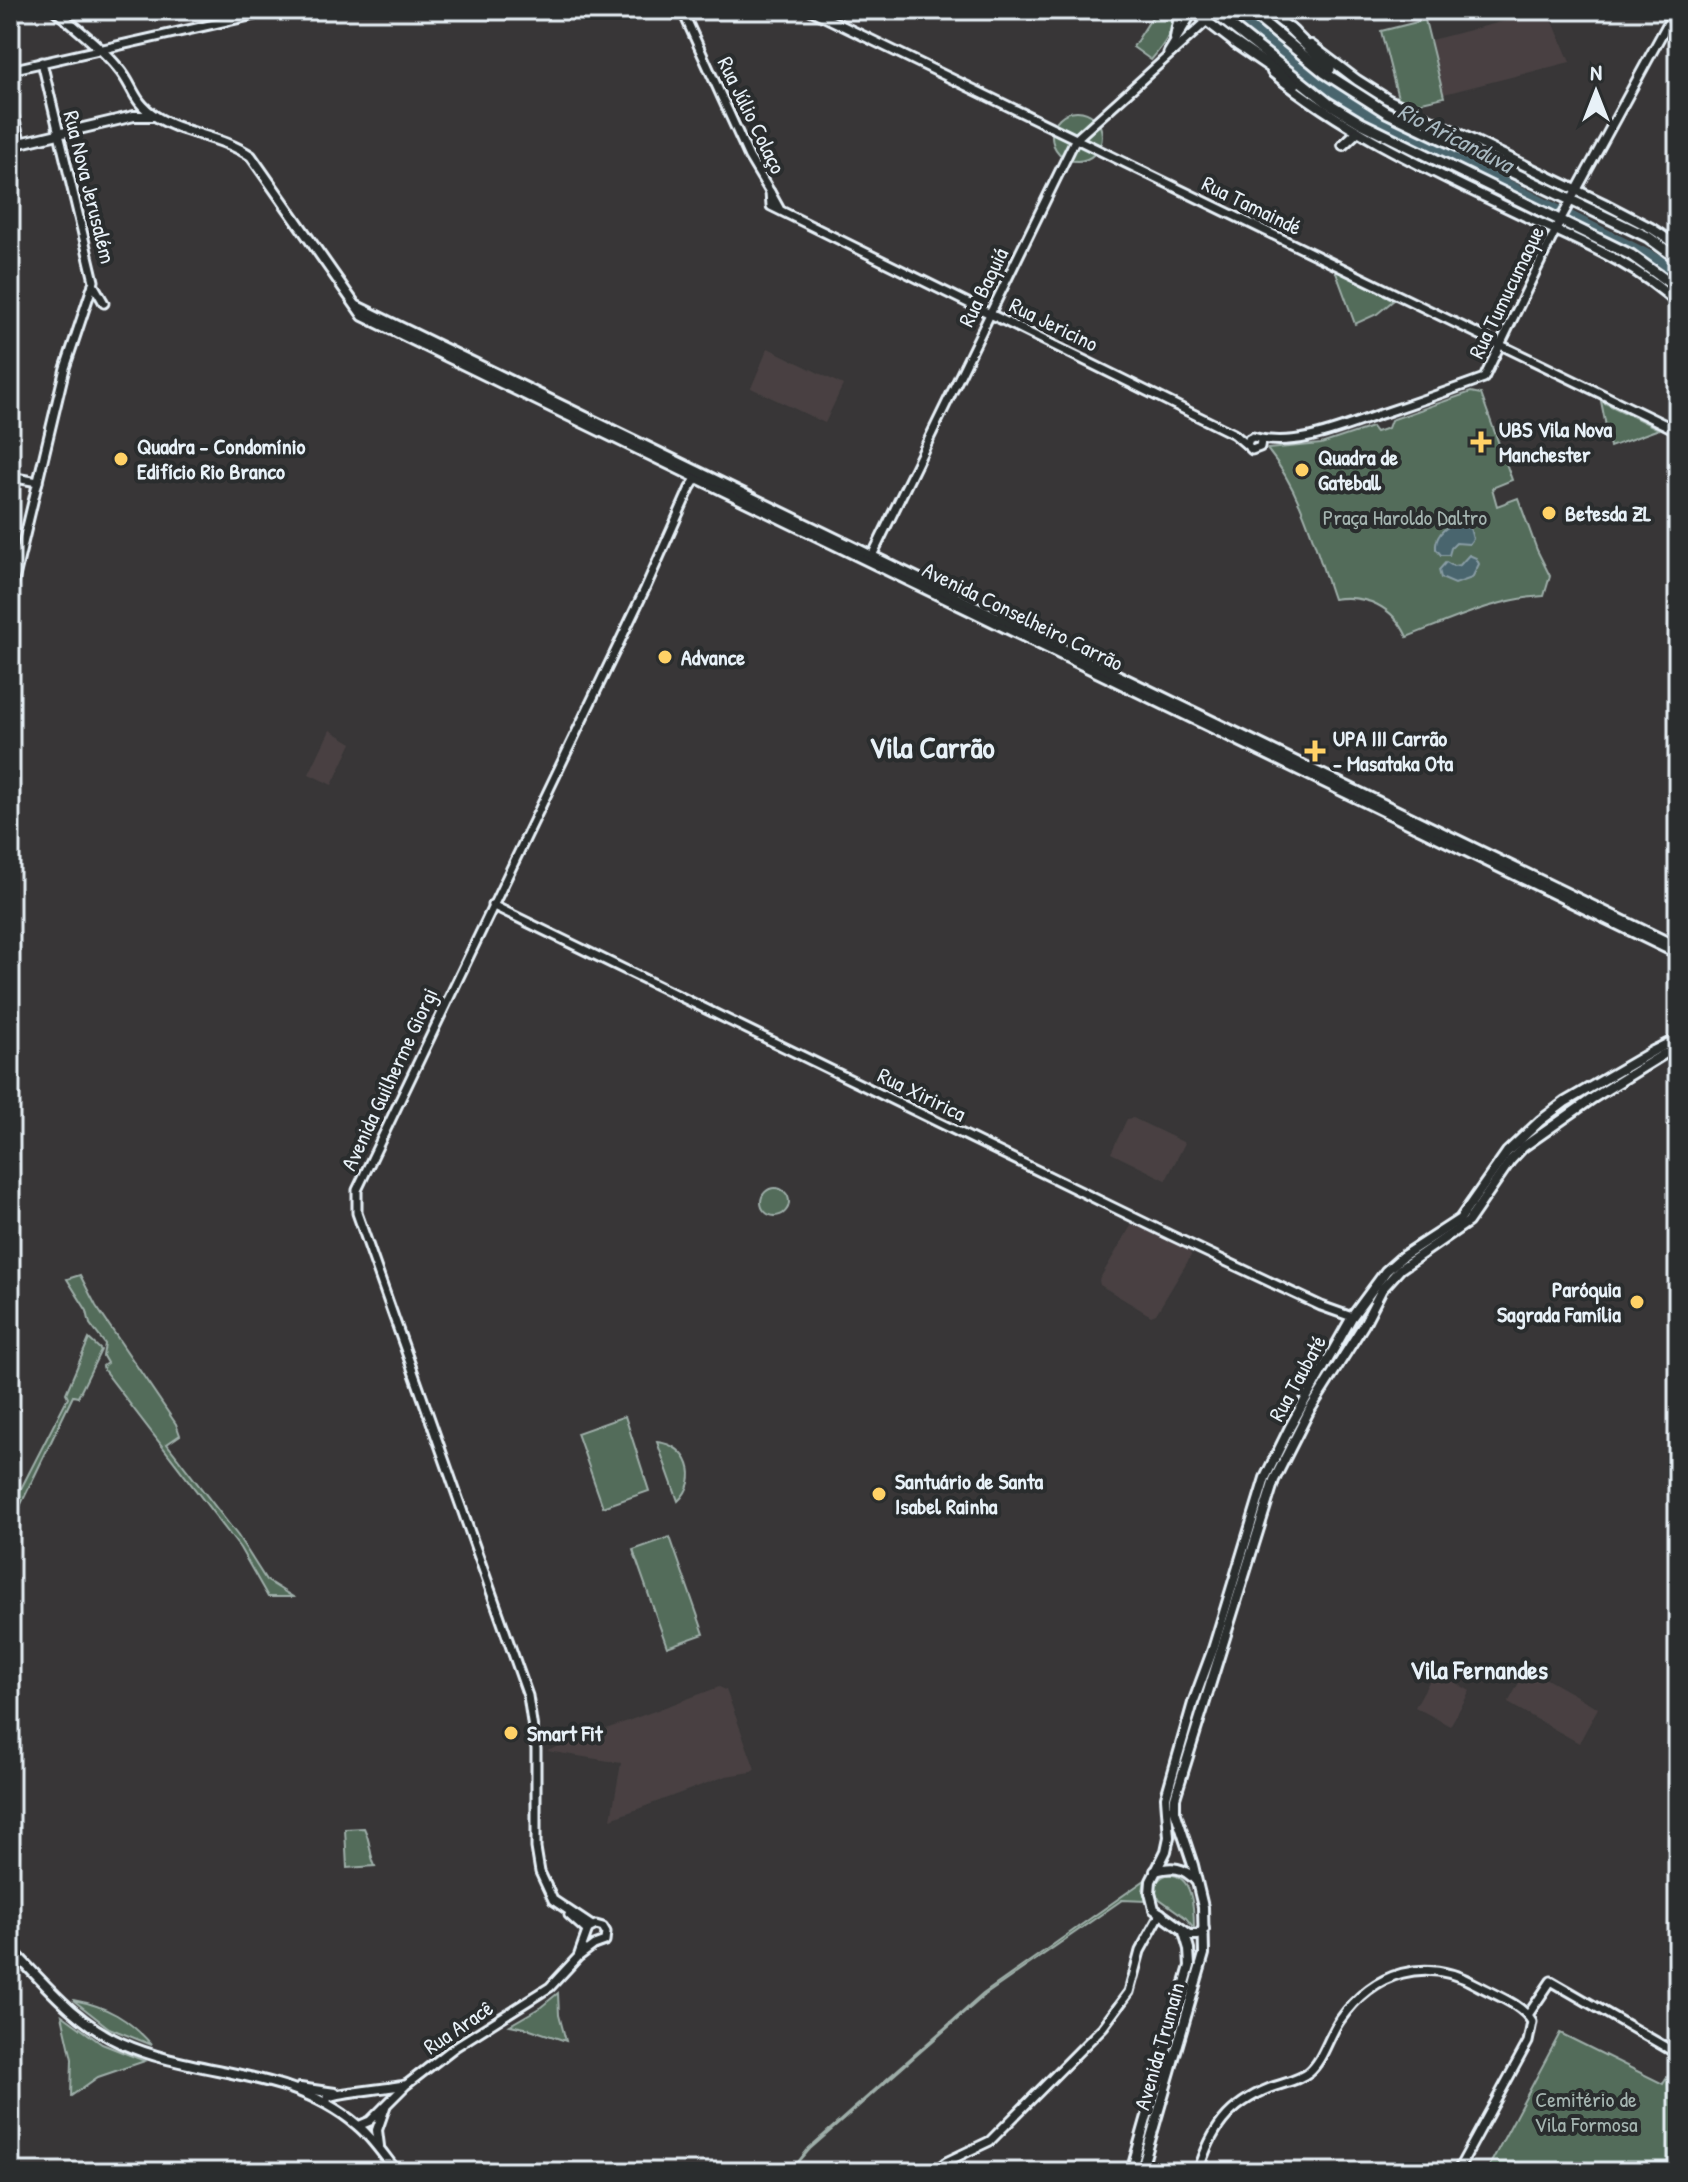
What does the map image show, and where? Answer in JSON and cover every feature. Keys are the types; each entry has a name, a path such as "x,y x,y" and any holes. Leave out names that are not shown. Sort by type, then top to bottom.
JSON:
{"highway":[{"path":"1211,10 1328,103"},
{"path":"1248,10 1325,73 1386,112 1572,198 1648,237 1678,259"},
{"path":"1290,29 1323,64 1386,112"},
{"path":"1235,43 1304,91 1393,140 1631,255 1678,289"}],"main road":[{"name":"Avenida Conselheiro Carrão","path":"55,10 102,48 124,75 136,101 155,116 251,156 363,316 699,476 1678,954"},
{"path":"1175,38 1177,10"},
{"path":"1193,10 1321,111 1357,132 1560,222 1638,271 1678,304"},
{"path":"1266,10 1357,80 1387,99 1572,198 1651,228 1678,246"},
{"path":"134,116 136,101"},
{"path":"10,103 20,143 134,116 155,116"},
{"path":"1343,145 1357,132"},
{"name":"Avenida Conselheiro Carrão","path":"870,559 1678,947"},
{"name":"Rua Taubaté","path":"1197,1881 1175,1811 1176,1788 1206,1702 1274,1480 1333,1362 1350,1320 1393,1263 1460,1219 1520,1145 1557,1108 1653,1051 1678,1042"},
{"name":"Rua Taubaté","path":"1154,1871 1164,1857 1168,1841 1166,1797 1169,1786 1262,1488 1290,1427 1333,1362 1364,1324 1382,1289 1411,1260 1468,1222 1520,1145 1664,1054 1678,1050"},
{"path":"1557,1108 1568,1114"},
{"path":"1350,1320 1359,1318 1364,1324"},
{"path":"1168,1841 1182,1830"},
{"path":"1197,1881 1183,1870 1154,1871 1151,1899 1154,1909 1184,1931 1194,1936 1204,1929"},
{"name":"Avenida Trumain","path":"1141,2172 1202,1963 1204,1929 1197,1881"},
{"name":"Avenida Trumain","path":"1131,2172 1190,1966 1184,1931"},
{"path":"10,1948 82,2021 124,2045 292,2087 335,2093"},
{"path":"292,2087 327,2104 358,2126 397,2172"},
{"path":"380,2150 377,2130 385,2107"}],"street":[{"path":"10,70 276,10"},
{"name":"Rua Júlio Colaço","path":"682,10 749,157 780,210"},
{"name":"Rua Tamaindé","path":"810,10 1678,431"},
{"name":"Rua Baquiá","path":"1166,56 1193,10"},
{"name":"Rua Tumucumaque","path":"1261,441 1329,433 1484,378 1572,198 1675,10"},
{"name":"Rua Baquiá","path":"870,559 1075,140 1207,21"},
{"name":"Rua Nova Jerusalém","path":"10,598 65,368 93,284 42,62"},
{"name":"Rua Júlio Colaço","path":"770,192 771,206"},
{"name":"Rua Jericino","path":"771,206 1249,441"},
{"path":"93,284 104,303"},
{"path":"1257,437 1261,441 1257,450 1250,449 1249,441 1257,437"},
{"name":"Avenida Guilherme Giorgi","path":"589,1932 548,1892 537,1861 536,1749 528,1696 357,1213 357,1190 699,476"},
{"path":"10,477 38,482"},
{"name":"Rua Xiririca","path":"492,905 1350,1320"},
{"name":"Avenida Guilherme Giorgi","path":"566,1910 589,1932"},
{"path":"934,2172 946,2162 990,2141 1093,2039 1129,1992 1140,1951 1161,1913"},
{"path":"558,1918 575,1921"},
{"path":"600,1926 606,1932 603,1943 594,1945 589,1932 600,1926"},
{"name":"Rua Aracê","path":"578,1957 589,1932"},
{"name":"Rua Aracê","path":"358,2126 370,2121 406,2085 455,2047 540,1995 594,1945"},
{"path":"1198,2172 1209,2139 1228,2114 1251,2097 1312,2070 1341,2018 1374,1987 1399,1973 1426,1969 1452,1973 1528,2015 1532,2028 1528,2042 1457,2172"},
{"path":"1528,2015 1551,1981 1676,2048"},
{"path":"327,2104 327,2098 335,2093 406,2085"}],"shaded area":[{"path":"1548,10 1570,62 1444,94 1431,40"},
{"path":"768,348 843,385 825,423 751,388"},
{"path":"330,730 352,743 332,785 309,774"},
{"path":"1133,1118 1185,1143 1166,1180 1111,1153 1127,1119"},
{"path":"1135,1224 1190,1251 1191,1256 1156,1314 1151,1316 1100,1285 1099,1280"},
{"path":"1527,1668 1598,1708 1579,1743 1508,1703"},
{"path":"1435,1671 1470,1691 1450,1726 1415,1707"},
{"path":"719,1687 726,1690 755,1769 752,1772 726,1776 611,1819 621,1763 547,1751"}],"green space":[{"path":"1153,10 1171,10 1172,24 1164,43 1151,60 1133,47 1154,14"},
{"path":"1425,20 1444,97 1413,104 1398,98 1381,31"},
{"path":"1067,112 1087,112 1101,126 1101,146 1087,160 1067,160 1053,146 1053,126"},
{"path":"1335,270 1394,300 1377,314 1355,324"},
{"name":"Praça Haroldo Daltro","path":"1471,392 1481,394 1512,480 1492,488 1497,506 1518,498 1550,576 1544,596 1492,605 1407,637 1394,617 1377,604 1356,598 1333,599 1299,502 1267,449 1321,444 1372,427 1376,432 1388,428 1391,420"},
{"path":"1601,401 1659,429 1610,447"},
{"path":"775,1188 785,1192 789,1202 785,1212 775,1216 765,1212 761,1202 765,1192"},
{"path":"80,1275 96,1306 176,1424 180,1435 167,1444 238,1536 266,1580 293,1597 268,1597 240,1548 104,1370 103,1366 107,1363 103,1356 105,1344 90,1324 87,1311 67,1279"},
{"path":"89,1339 101,1350 78,1397 73,1396 10,1527 10,1510 68,1397 66,1393"},
{"path":"625,1416 649,1491 603,1507 577,1433"},
{"path":"657,1442 677,1449 688,1464 689,1483 678,1501"},
{"path":"670,1537 704,1634 667,1647 633,1550"},
{"path":"364,1828 375,1866 347,1868 345,1829"},
{"path":"1166,1875 1182,1879 1187,1885 1194,1928 1186,1918 1157,1897 1156,1884"},
{"path":"1145,1880 1143,1891 1146,1901 1122,1900 985,1995 810,2149 790,2172 809,2148 983,1994"},
{"path":"558,1993 559,2015 566,2041 510,2025 541,2007"},
{"path":"73,2000 117,2015 152,2045 109,2028"},
{"path":"62,2015 102,2044 145,2061 98,2077 71,2096 72,2059"},
{"name":"Cemitério de Vila Formosa","path":"1560,2033 1663,2084 1678,2060 1678,2172 1486,2172"}],"water":[{"path":"1454,524 1470,528 1473,539 1469,544 1456,543 1449,555 1441,555 1436,549 1438,537"},
{"path":"1469,555 1476,558 1479,564 1472,578 1455,584 1441,578 1439,570 1446,562 1453,566 1460,565"}],"waterway":[{"name":"Rio Aricanduva","path":"1232,10 1315,80 1365,113 1662,262 1678,276"}],"place":[{"name":"UBS Vila Nova Manchester","path":"1481,442"},
{"name":"Quadra - Condomínio Edifício Rio Branco","path":"121,459"},
{"name":"Quadra de Gateball","path":"1302,470"},
{"name":"Betesda ZL","path":"1549,513"},
{"name":"Advance","path":"665,657"},
{"name":"UPA III Carrão - Masataka Ota","path":"1315,751"},
{"name":"Paróquia Sagrada Família","path":"1637,1302"},
{"name":"Santuário de Santa Isabel Rainha","path":"879,1494"},
{"name":"Smart Fit","path":"511,1733"}],"district":[{"name":"Vila Carrão","path":"932,747"},
{"name":"Vila Fernandes","path":"1479,1669"}]}
